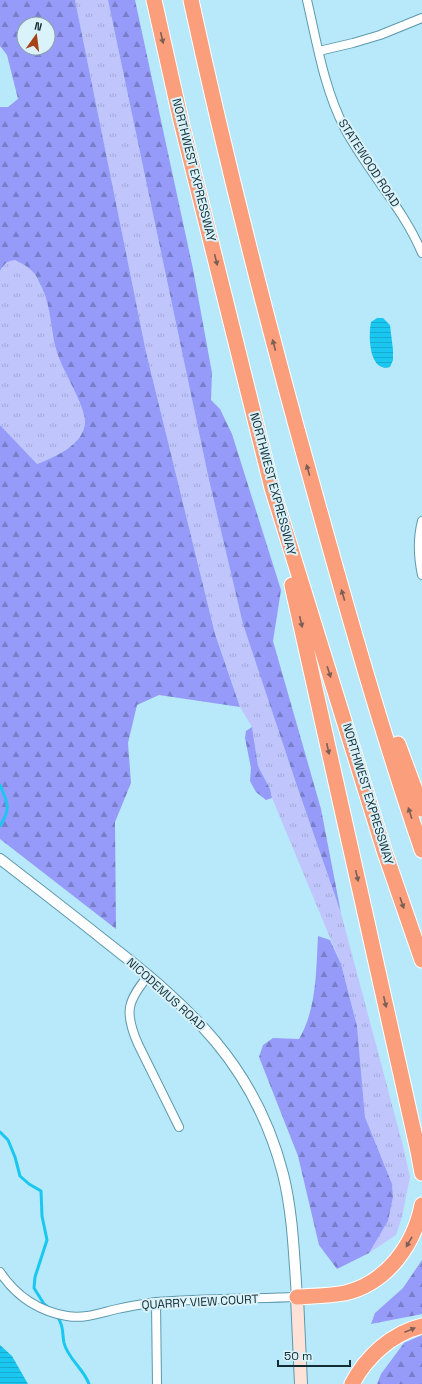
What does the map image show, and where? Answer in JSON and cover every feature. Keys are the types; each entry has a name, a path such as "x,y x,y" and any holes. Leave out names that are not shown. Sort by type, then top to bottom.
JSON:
{"highway":[{"name":"NORTHWEST EXPRESSWAY","path":"154,0 181,121 272,488 384,850 422,960"},
{"path":"190,0 215,111 257,282 349,618 377,712 422,850"},
{"path":"272,488 422,1173"},
{"path":"349,618 386,708 422,809"},
{"path":"297,1297 325,1296 347,1292 376,1278 390,1267 408,1244 415,1230 422,1205"},
{"path":"352,1384 365,1364 387,1343 401,1334 422,1326"}],"main road":[{"name":"NICODEMUS ROAD","path":"297,1297 301,1384"}],"street":[{"name":"STATEWOOD ROAD","path":"307,0 328,90 336,110 359,153 410,229 422,253"},
{"path":"319,51 380,35 422,19"},
{"path":"422,521 418,544 419,562 422,575"},
{"name":"NICODEMUS ROAD","path":"0,859 149,975 180,1003 218,1044 241,1077 265,1122 275,1147 288,1200 292,1227 297,1297"},
{"path":"149,975 132,997 129,1018 138,1044 179,1127"},
{"name":"QUARRY VIEW COURT","path":"0,1272 8,1285 28,1302 54,1314 68,1316 91,1316 156,1302 297,1297"},
{"path":"156,1302 157,1384"}],"green space":[{"path":"0,0 75,0 146,352 215,634 240,707 159,695 137,705 128,743 131,783 115,822 116,929 0,839 0,425 37,464 60,454 74,444 83,431 85,423 82,407 57,352 48,303 37,278 29,268 15,260 6,263 0,271 0,107 8,107 18,99 7,55 0,46"},
{"path":"75,0 108,0 209,480 243,623 341,913 403,1146 410,1177 402,1217 396,1235 369,1253 388,1221 393,1197 392,1184 365,1117 357,1026 341,964 272,798 270,789 258,766 252,727 240,707 215,634 146,352"},
{"path":"108,0 135,0 193,269 212,373 211,400 220,409 232,434 281,590 273,641 321,809 341,913 243,624 209,480"},
{"path":"16,259 33,271 50,307 52,334 83,410 85,420 83,430 74,444 60,454 37,464 0,425 0,271 6,263"},
{"path":"252,727 258,766 270,789 272,798 266,800 256,792 250,781 251,768 245,738 246,731"},
{"path":"318,936 330,940 341,964 357,1026 365,1117 392,1184 393,1197 388,1221 369,1253 337,1269 319,1245 298,1156 259,1057 263,1045 273,1038 299,1039 305,1027 312,1002 316,976"},
{"path":"422,1260 422,1314 371,1324 375,1313 403,1288"},
{"path":"422,1335 422,1384 377,1384 381,1374 404,1343"}],"shaded area":[{"path":"377,318 383,318 390,325 393,360 390,367 383,367 378,364 374,359 372,352 370,344 370,328 371,322"},
{"path":"0,1345 12,1356 28,1384 0,1384"}],"waterway":[{"path":"0,785 7,806 6,815 0,826"},
{"path":"0,1132 8,1140 15,1157 20,1176 29,1184 41,1191 42,1216 47,1240 35,1277 34,1288 44,1304 49,1308"},
{"path":"57,1316 62,1326 66,1349 84,1374 89,1384"}]}
